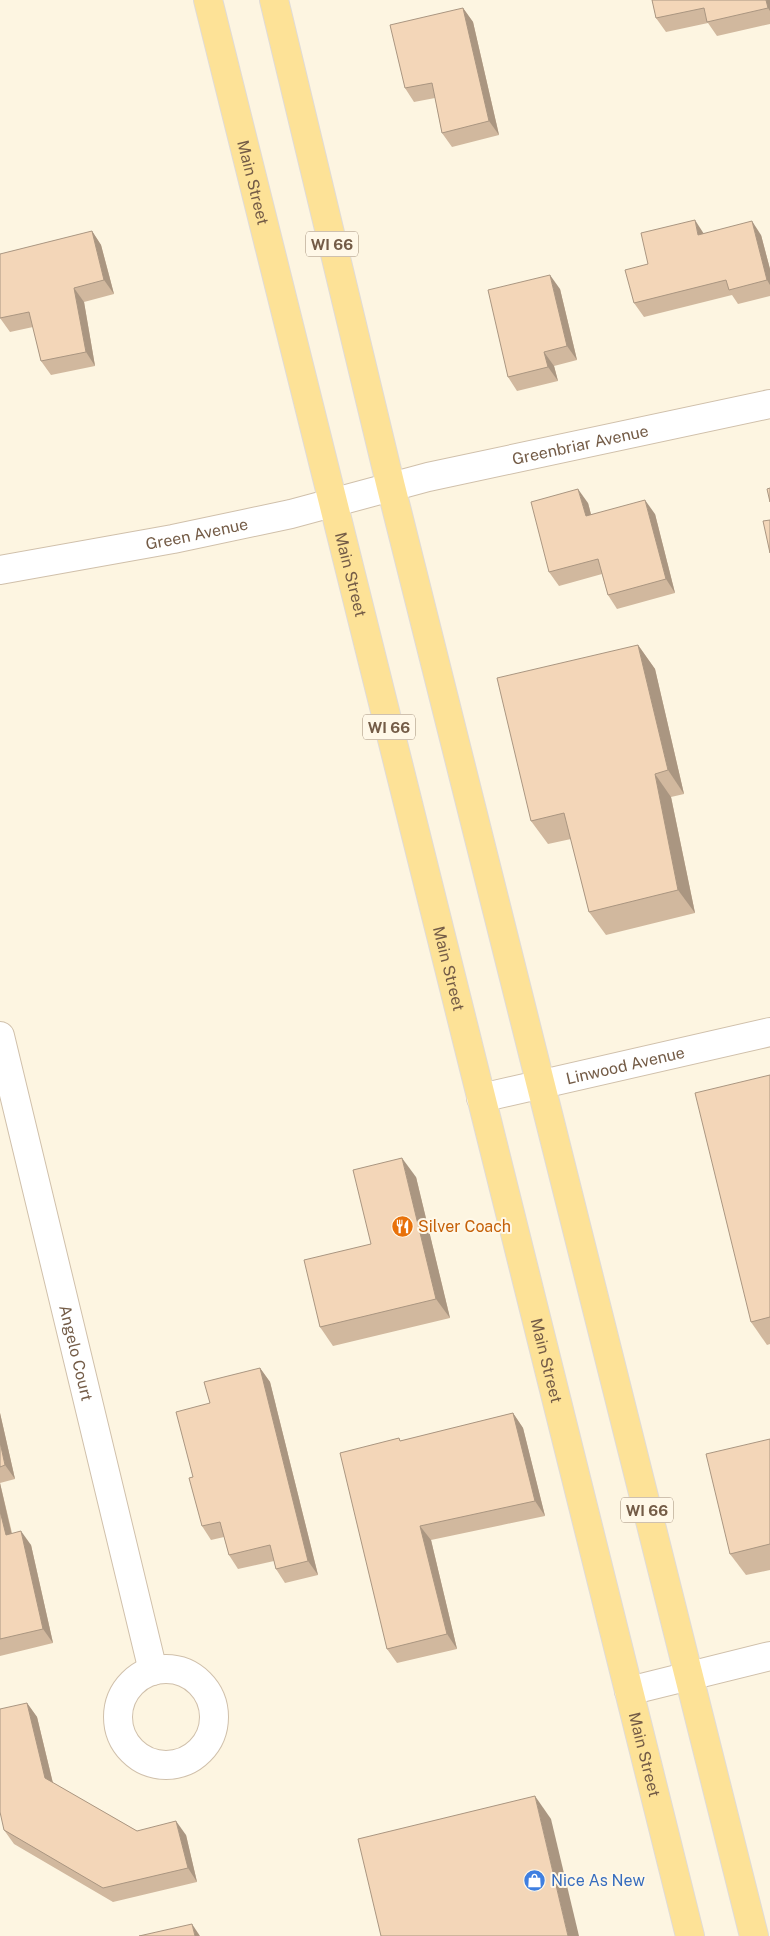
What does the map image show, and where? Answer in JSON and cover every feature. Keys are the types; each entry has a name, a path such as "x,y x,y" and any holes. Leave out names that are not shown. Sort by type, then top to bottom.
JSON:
{"main road":[{"name":"Main Street","path":"208,0 690,1936"},
{"name":"WI 66","path":"274,0 391,487 754,1936"}],"street":[{"name":"Greenbriar Avenue","path":"391,487 428,477 770,404"},
{"name":"Green Avenue","path":"0,570 173,539 291,514 391,487"},
{"name":"Linwood Avenue","path":"481,1098 770,1032"},
{"name":"Angelo Court","path":"0,1036 153,1671"},
{"path":"628,1691 770,1656"}],"building":[{"path":"652,0 766,0 768,8 707,22 704,8 656,18"},
{"path":"463,8 489,121 442,133 432,83 405,88 390,25"},
{"path":"695,220 698,235 752,221 767,280 729,290 726,280 634,303 625,270 648,264 641,233"},
{"path":"92,231 104,280 74,288 86,352 41,361 29,312 0,318 0,254"},
{"path":"550,275 567,346 544,352 548,367 508,377 488,290"},
{"path":"770,488 770,502 767,489"},
{"path":"578,489 586,516 645,500 666,579 608,595 598,559 549,572 531,502"},
{"path":"770,520 770,553 763,521"},
{"path":"638,645 668,770 655,774 678,890 589,912 564,813 531,821 497,678"},
{"path":"770,1075 770,1317 751,1322 695,1093"},
{"name":"Silver Coach","path":"402,1158 436,1299 320,1327 304,1260 371,1244 353,1170"},
{"path":"260,1368 308,1561 276,1569 270,1545 229,1555 220,1522 202,1526 189,1478 193,1477 176,1412 210,1403 204,1382"},
{"path":"513,1413 535,1501 420,1526 447,1634 387,1649 340,1453 399,1438 400,1441"},
{"path":"770,1439 770,1544 730,1554 706,1454"},
{"path":"0,1442 5,1465 0,1467"},
{"path":"0,1511 6,1535 21,1531 43,1629 0,1639"},
{"path":"27,1703 45,1778 137,1831 176,1821 188,1868 103,1888 4,1830 0,1812 0,1709"},
{"path":"535,1796 568,1936 381,1936 358,1839"},
{"path":"192,1924 195,1936 139,1936"}],"place":[{"name":"Silver Coach","path":"402,1226"},
{"name":"Nice As New","path":"535,1880"}]}
